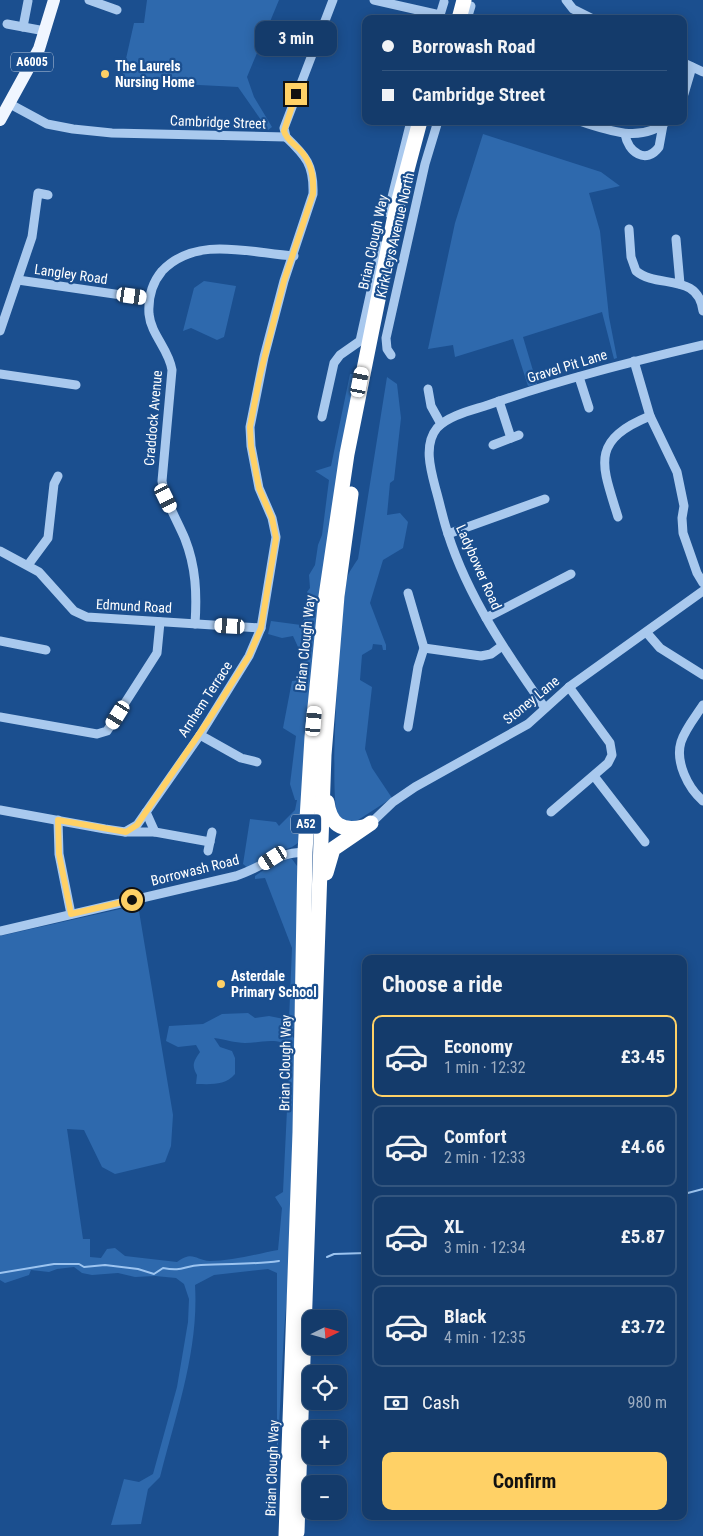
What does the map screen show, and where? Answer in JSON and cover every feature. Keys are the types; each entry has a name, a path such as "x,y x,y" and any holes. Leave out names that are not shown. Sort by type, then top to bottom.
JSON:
{"highway":[{"path":"444,15 449,1"},
{"path":"460,15 467,3"},
{"name":"Brian Clough Way","path":"286,1536 299,1141 305,852 318,671 344,474 395,215 419,125"},
{"name":"Brian Clough Way","path":"297,1536 323,776 337,596 357,455 375,354 406,205 428,125"},
{"path":"323,776 328,809 334,823 345,829 367,825"},
{"path":"318,944 329,857 337,845 367,825"}],"main road":[{"name":"A6005","path":"0,120 34,58 45,31 54,0"}],"street":[{"path":"89,0 117,10"},
{"name":"Cambridge Street","path":"10,104 47,124 73,129 112,133 286,137 284,128 333,0"},
{"path":"374,0 435,15"},
{"path":"566,0 573,9 585,15"},
{"path":"23,27 28,1"},
{"path":"7,24 45,31"},
{"path":"688,65 703,72"},
{"path":"322,417 334,363 344,352 360,341 394,183 410,125"},
{"name":"Kirk Leys Avenue North","path":"391,355 387,348 386,338 421,183 437,125"},
{"path":"593,125 624,134 648,132 661,125"},
{"path":"624,134 627,144 632,151 640,155 650,154 659,147 664,125"},
{"name":"Arnhem Terrace","path":"126,832 137,825 200,735 249,656 261,628 276,538 272,518 259,488 251,446 250,427 264,357 284,281 294,256 313,194 313,182 306,157 286,137"},
{"path":"0,331 32,237 38,193 48,195"},
{"path":"629,229 631,257 638,273 680,284 696,293 703,311"},
{"path":"676,239 680,284"},
{"name":"Craddock Avenue","path":"195,624 194,566 186,540 166,498 162,481 172,370 168,354 152,327 150,299 155,281 168,265 187,253 210,249 294,256"},
{"name":"Langley Road","path":"18,280 150,299"},
{"name":"Gravel Pit Lane","path":"441,424 460,414 499,401 634,361 703,345"},
{"path":"634,361 650,416 677,472 684,506 682,518 683,533 697,573 703,583"},
{"path":"0,374 76,385"},
{"path":"579,377 589,408"},
{"path":"428,389 431,406 441,424"},
{"path":"493,445 515,436 499,401"},
{"path":"618,517 603,465 604,454 609,445 627,426 650,416"},
{"name":"Ladybower Road","path":"441,424 432,437 430,460 448,534 460,565 486,618 502,646 545,708"},
{"path":"28,565 48,538 54,484 58,476"},
{"path":"448,534 544,499"},
{"name":"Edmund Road","path":"0,551 28,565 45,577 71,608 82,616 100,619 261,628"},
{"path":"486,618 571,574"},
{"name":"Stoney Lane","path":"367,825 393,802 415,787 528,724 569,687 703,591"},
{"path":"408,593 424,648 418,667 408,727"},
{"path":"0,718 97,734 107,731 157,653 160,622"},
{"path":"646,633 660,648 703,675"},
{"path":"0,641 46,650"},
{"path":"424,648 481,656 491,654 502,646"},
{"path":"551,812 608,763 612,755 610,743 569,687"},
{"path":"703,705 685,733 680,748 681,764 687,781 703,801"},
{"path":"200,735 241,758 257,762"},
{"path":"594,776 645,842"},
{"path":"0,810 126,832 155,832 209,847 212,832"},
{"path":"146,812 155,832"},
{"path":"58,820 59,854 71,914"},
{"name":"Borrowash Road","path":"0,930 236,876 251,871 282,854 305,852"}],"shaded area":[{"path":"147,0 279,0 247,77 254,97 272,127 268,130 238,87 121,81 134,23 144,23"},
{"path":"483,134 601,172 620,186 589,193 600,231 609,317 617,358 614,359 602,312 523,337 537,384 528,386 513,339 455,357 453,345 428,349 455,223"},
{"path":"204,281 236,286 224,337 217,340 191,328 183,331 194,288"},
{"path":"350,374 358,374 298,843 267,856 249,869 243,864 250,819 276,822 279,826 295,810 297,800 295,800 290,784 296,736 283,728 292,681 302,680 303,658 293,636 282,638 268,634 271,621 301,625 308,612 306,608 311,599 307,592 310,588 309,575 315,565 318,545 322,535 329,480 315,471 331,466"},
{"path":"387,377 397,384 401,418 394,480 390,483 387,515 400,513 408,522 403,548 383,560 370,603 386,645 386,650 383,650 382,645 373,644 372,649 362,655 360,680 372,687 365,749 372,768 392,798 355,822 346,820 338,815 335,801 335,740 339,661 344,596 347,579 358,559"},
{"path":"292,859 297,866 299,938 293,1037 297,1041 291,1247 277,1463 277,1273 268,1269 214,1275 195,1285 193,1334 185,1382 160,1477 148,1489 141,1524 111,1525 124,1479 139,1482 153,1474 177,1387 188,1322 189,1299 184,1284 176,1278 135,1277 118,1273 92,1275 82,1273 74,1267 49,1272 31,1270 29,1275 5,1283 0,1280 0,936 138,905 173,1115 171,1146 165,1162 115,1174 102,1167 84,1130 67,1129 83,1239 90,1239 90,1257 101,1258 107,1249 115,1248 125,1256 177,1262 182,1258 191,1256 218,1261 278,1250 282,1208 275,1197 283,1192 290,1048 286,1044 275,1041 241,1043 214,1038 220,1047 232,1051 235,1058 235,1074 227,1081 212,1084 196,1084 197,1075 194,1063 200,1052 196,1045 178,1047 166,1041 169,1026 203,1024 222,1014 248,1013 255,1018 269,1016 289,1020 292,948 265,878 255,879 255,876 275,862"}],"waterway":[{"path":"687,1193 703,1189"},
{"path":"327,1257 334,1254 362,1253"},
{"path":"0,1273 54,1264 79,1264 84,1267 105,1265 138,1269 154,1274 163,1268 179,1269 201,1265 279,1261"}],"place":[{"name":"The Laurels Nursing Home","path":"105,74"},
{"name":"Asterdale Primary School","path":"221,984"}],"route":[{"path":"132,900 71,914 59,854 58,820 105,830 126,832 133,829 200,735 249,656 258,638 276,538 272,518 259,488 250,442 250,432 256,393 280,294 313,194 311,167 306,157 284,135 284,128 296,94"}]}
